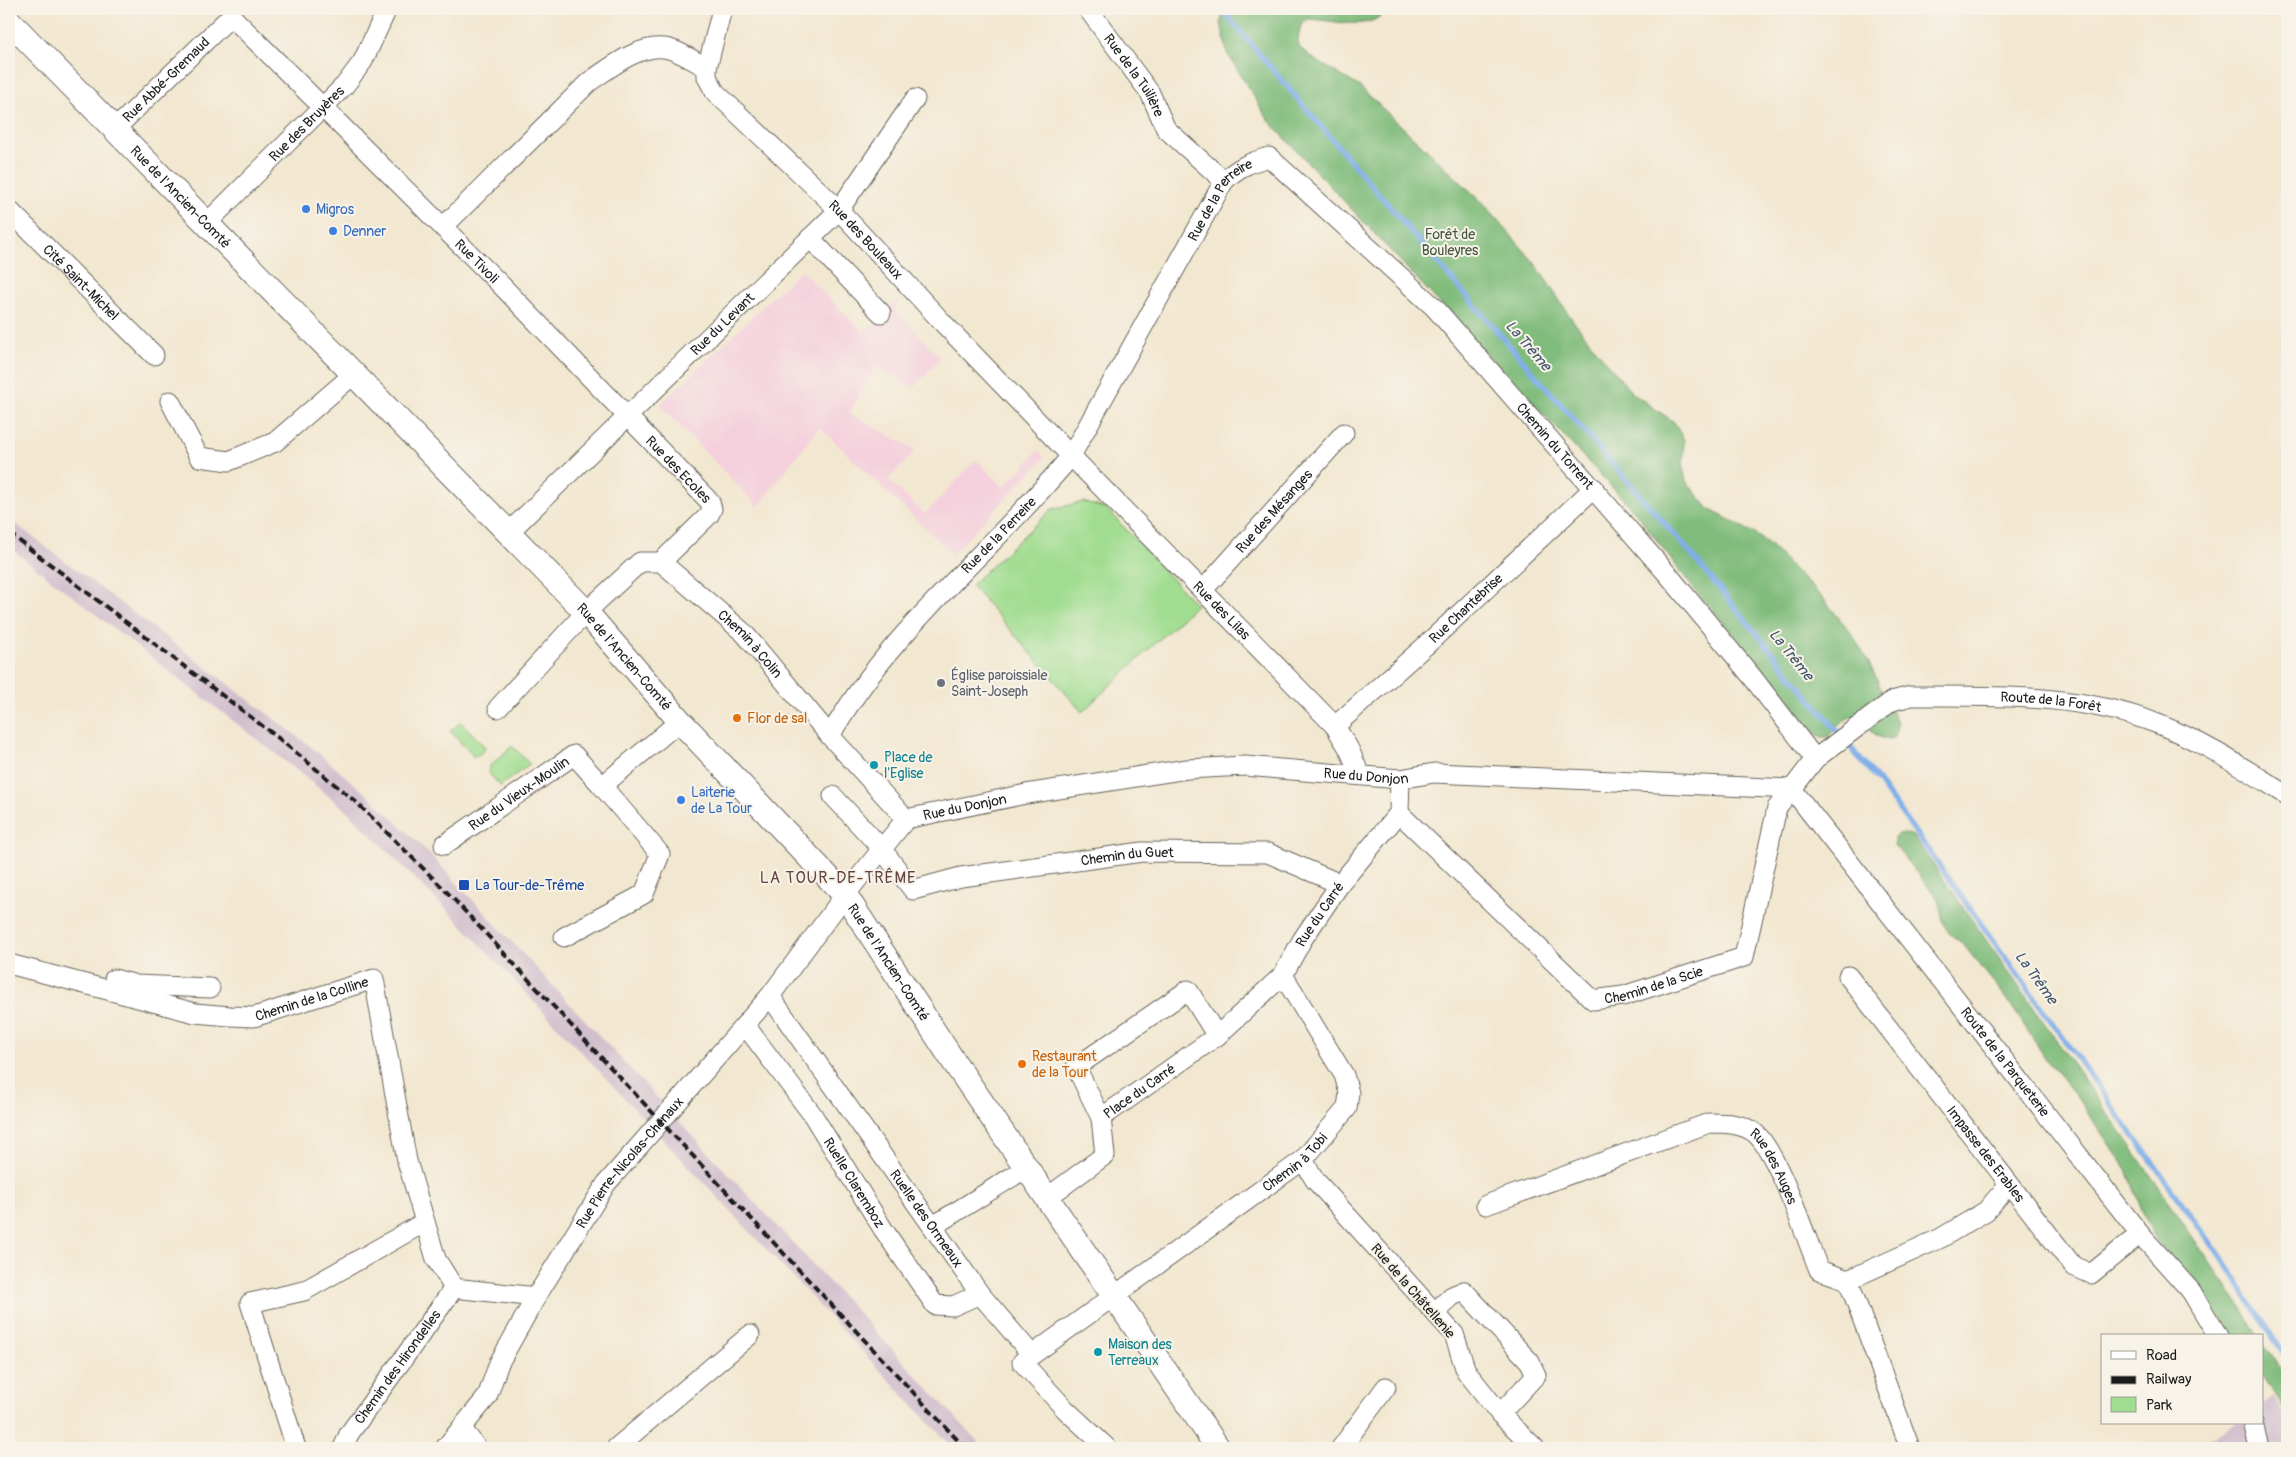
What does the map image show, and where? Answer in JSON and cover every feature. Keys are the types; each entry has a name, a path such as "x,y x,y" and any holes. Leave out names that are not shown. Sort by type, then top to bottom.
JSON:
{"main road":[{"name":"Rue de l'Ancien-Comté","path":"9,20 586,612 680,721 845,895 952,1059 1028,1167 1218,1448"}],"street":[{"name":"Rue des Bruyères","path":"206,224 344,85 363,61 387,9"},
{"path":"443,227 590,82 612,66 635,53 662,48 672,50 707,68 722,9"},
{"name":"Rue de la Tuilière","path":"1088,9 1150,93 1166,129 1224,180"},
{"name":"Rue Abbé-Gremaud","path":"115,129 231,16 323,106"},
{"name":"Rue des Bouleaux","path":"707,68 707,77 714,92 839,210 943,324 1071,456"},
{"name":"Rue du Levant","path":"509,532 839,210 915,99"},
{"name":"Rue Tivoli","path":"323,106 629,417"},
{"name":"Rue de la Perreire","path":"830,736 849,701 894,645 1047,485 1071,456 1224,180 1235,170 1269,157"},
{"name":"Chemin du Torrent","path":"1269,157 1435,308 1594,488 1753,678 1821,755"},
{"name":"Cité Saint-Michel","path":"9,210 154,356"},
{"path":"810,238 881,313"},
{"path":"170,401 199,457 229,461 275,442 354,374"},
{"name":"Rue des Ecoles","path":"629,417 704,495 712,506 709,515 661,562"},
{"name":"Rue des Mésanges","path":"1203,590 1344,433"},
{"name":"Rue des Lilas","path":"1071,456 1335,726 1349,750 1360,775"},
{"name":"Rue Chantebrise","path":"1335,726 1424,647 1594,488"},
{"path":"498,708 586,612 640,562 661,562"},
{"name":"Chemin à Colin","path":"661,562 744,633 830,736"},
{"name":"Route de la Forêt","path":"1821,755 1892,701 1911,696 2034,699 2098,707 2157,724 2188,738 2287,795"},
{"path":"564,937 644,894 660,854 602,786 680,721"},
{"path":"830,736 906,819 845,895"},
{"name":"Rue du Vieux-Moulin","path":"444,845 574,755 602,786"},
{"path":"1792,789 1821,755"},
{"name":"Rue du Donjon","path":"906,819 1026,794 1187,769 1245,766 1400,779 1434,773 1792,789"},
{"path":"1399,813 1400,779"},
{"name":"Chemin de la Scie","path":"1399,813 1593,1000 1623,996 1744,957 1777,808 1792,789"},
{"name":"Route de la Parqueterie","path":"1792,789 2140,1234 2191,1291 2217,1334"},
{"path":"833,796 881,848"},
{"name":"Rue du Carré","path":"1216,1036 1282,975 1302,940 1340,884 1399,813"},
{"name":"Chemin du Guet","path":"881,848 913,890 961,877 1142,852 1268,853 1340,884"},
{"name":"Rue Pierre-Nicolas-Chenaux","path":"445,1448 487,1397 500,1363 536,1297 606,1184 770,996 845,895"},
{"path":"9,952 136,985 210,988"},
{"name":"Chemin de la Colline","path":"9,964 195,1013 254,1017 374,979 407,1160 436,1259 454,1288"},
{"name":"Chemin à Tobi","path":"1115,1296 1303,1160 1347,1108 1349,1093 1344,1075 1282,975"},
{"name":"Impasse des Erables","path":"1848,976 2073,1266 2092,1274 2140,1234"},
{"path":"1101,1118 1076,1067 1188,990 1216,1036"},
{"name":"Ruelle des Ormeaux","path":"770,996 980,1294 1032,1355"},
{"name":"Ruelle Claremboz","path":"745,1025 812,1114 883,1229 936,1305 953,1306 980,1294"},
{"name":"Place du Carré","path":"1048,1197 1105,1155 1101,1118 1216,1036"},
{"name":"Rue des Auges","path":"1486,1205 1709,1123 1733,1123 1756,1133 1771,1153 1819,1270 1848,1280"},
{"name":"Rue de la Châtellenie","path":"1303,1160 1315,1180 1454,1334 1466,1372 1500,1414 1535,1448"},
{"path":"933,1226 1028,1167"},
{"path":"1910,1448 1848,1280 1941,1238 1978,1216 1986,1211 2009,1184"},
{"path":"296,1448 250,1303 304,1291 425,1222"},
{"path":"454,1288 536,1297"},
{"name":"Chemin des Hirondelles","path":"343,1448 349,1434 454,1288"},
{"path":"1435,1312 1452,1296 1464,1291 1530,1362 1536,1375 1500,1414"},
{"path":"1106,1448 1064,1409 1022,1362 1115,1296"},
{"path":"616,1448 750,1335"},
{"path":"1341,1448 1386,1387"},
{"path":"2253,1424 2259,1448"},
{"path":"462,1429 477,1448"}],"shaded area":[{"path":"801,270 864,333 904,294 894,309 941,358 913,388 875,367 849,413 916,450 888,480 925,514 976,460 1004,487 1039,450 1044,459 952,554 819,427 758,507 660,405"},
{"path":"9,519 310,746 372,799 427,851 984,1448 953,1448 460,923 347,811 9,547"},
{"path":"2273,1397 2287,1417 2287,1448 2197,1448 2233,1424 2264,1424 2264,1404"}],"green space":[{"name":"Forêt de Bouleyres","path":"1224,9 1386,9 1380,17 1361,23 1308,19 1301,25 1298,39 1299,47 1312,58 1360,87 1483,203 1534,262 1574,322 1631,392 1674,422 1684,440 1683,468 1686,481 1709,509 1754,533 1769,544 1822,597 1852,634 1870,665 1897,722 1896,736 1889,740 1878,736 1855,716 1840,724 1828,737 1822,737 1812,732 1782,689 1693,588 1636,513 1269,121 1227,53 1221,22"},
{"path":"1083,502 1107,509 1196,605 1082,712 971,585 1052,509"},
{"path":"461,722 486,748 475,758 450,731"},
{"path":"512,746 530,764 500,786 488,772 490,766"},
{"path":"1905,833 1913,836 2131,1147 2258,1334 2233,1334 2157,1241 2143,1214 2128,1172 2076,1095 2048,1062 2007,999 1962,943 1949,933 1944,925 1938,899 1894,845 1894,838 1898,834"},
{"path":"2264,1344 2287,1379 2287,1413 2264,1379"}],"waterway":[{"name":"La Trême","path":"1221,9 1448,275 1686,548 1879,782 2221,1257 2287,1359"}],"railway":[{"path":"9,533 277,737 356,802 447,892 965,1448"}],"place":[{"name":"Migros","path":"306,209"},
{"name":"Denner","path":"333,231"},
{"name":"Église paroissiale Saint-Joseph","path":"941,683"},
{"name":"Flor de sal","path":"737,718"},
{"name":"Place de l'Eglise","path":"874,765"},
{"name":"Laiterie de La Tour","path":"681,800"},
{"name":"La Tour-de-Trême","path":"464,885"},
{"name":"Restaurant de la Tour","path":"1022,1064"},
{"name":"Maison des Terreaux","path":"1098,1352"}],"district":[{"name":"LA TOUR-DE-TRÊME","path":"838,878"}]}
